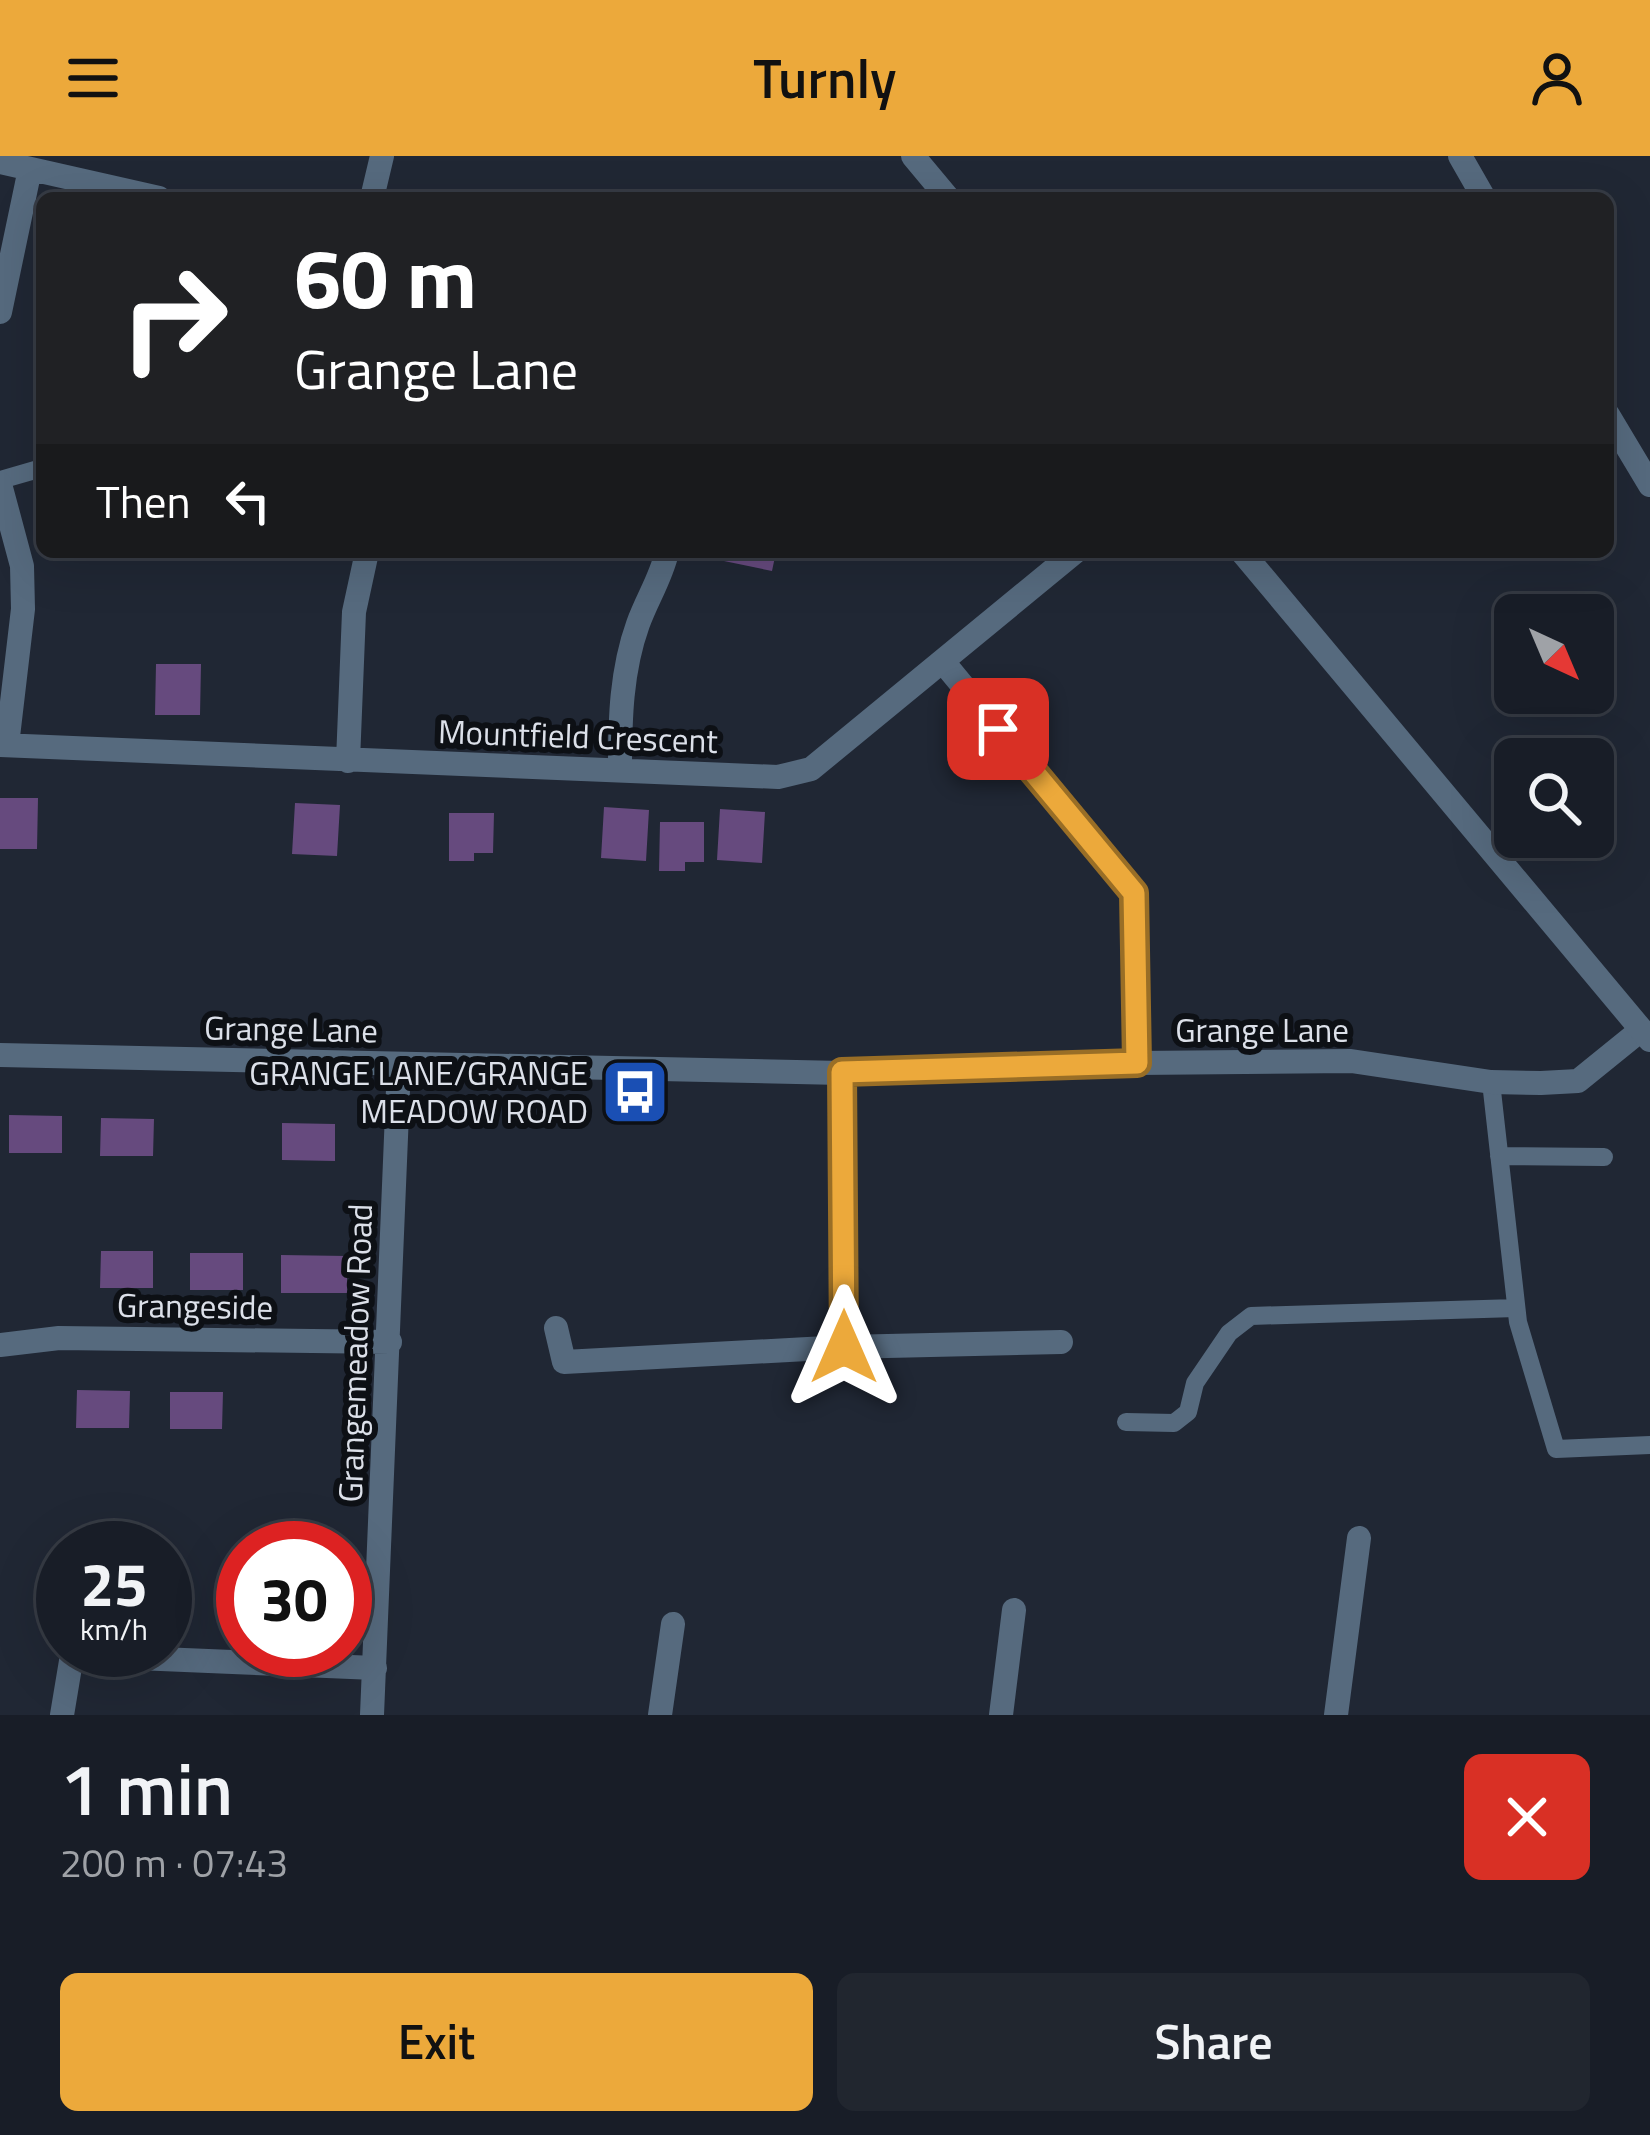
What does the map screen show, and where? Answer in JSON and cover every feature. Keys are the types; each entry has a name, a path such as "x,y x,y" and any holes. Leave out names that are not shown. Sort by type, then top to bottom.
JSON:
{"street":[{"path":"373,192 382,156"},
{"path":"914,156 943,192"},
{"path":"1460,156 1481,192"},
{"path":"0,162 132,192"},
{"path":"0,311 30,169"},
{"path":"1614,425 1650,485"},
{"path":"0,482 22,566 23,609 4,745"},
{"path":"348,761 354,612 367,558"},
{"path":"620,769 620,704 638,625 666,558"},
{"name":"Mountfield Crescent","path":"4,745 778,777 811,769 1069,558"},
{"path":"1247,558 1646,1035"},
{"path":"944,663 1134,893 1137,1063"},
{"name":"Grange Lane","path":"0,1055 842,1072 1351,1061 1491,1082 1578,1081 1646,1035"},
{"name":"Grangemeadow Road","path":"372,1715 399,1065"},
{"path":"842,1072 844,1347"},
{"path":"556,1328 564,1362 844,1347 1061,1342"},
{"name":"Grangeside","path":"0,1345 59,1338 390,1342"},
{"path":"1336,1715 1359,1538"},
{"path":"1001,1715 1014,1610"},
{"path":"660,1715 673,1624"},
{"path":"62,1715 71,1661 137,1658 375,1668"}],"lane":[{"path":"0,482 36,470"},
{"path":"1491,1082 1516,1308 1556,1449 1650,1445"},
{"path":"1498,1156 1604,1156"},
{"path":"1126,1422 1174,1423 1188,1412 1195,1383 1229,1333 1251,1316 1516,1308"}],"building":[{"path":"725,558 775,558 772,571"},
{"path":"156,664 201,664 200,715 155,715"},
{"path":"0,798 38,798 37,849 0,849"},
{"path":"295,803 340,805 337,856 292,854"},
{"path":"604,807 649,810 646,861 601,858"},
{"path":"720,809 765,812 762,863 717,860"},
{"path":"449,813 494,813 493,853 474,853 474,861 449,861"},
{"path":"660,822 704,822 704,862 685,862 685,871 659,871"},
{"path":"9,1115 62,1116 62,1153 9,1153"},
{"path":"101,1118 154,1119 153,1156 100,1156"},
{"path":"282,1123 335,1124 335,1161 282,1160"},
{"path":"101,1251 153,1251 153,1288 100,1288"},
{"path":"190,1253 243,1253 243,1290 190,1290"},
{"path":"281,1255 347,1256 347,1293 281,1293"},
{"path":"77,1390 130,1391 129,1428 76,1428"},
{"path":"170,1392 223,1392 222,1429 170,1429"}],"place":[{"name":"GRANGE LANE/GRANGE MEADOW ROAD","path":"635,1092"}],"route":[{"path":"844,1347 842,1072 1137,1063 1134,893 998,729"}]}
